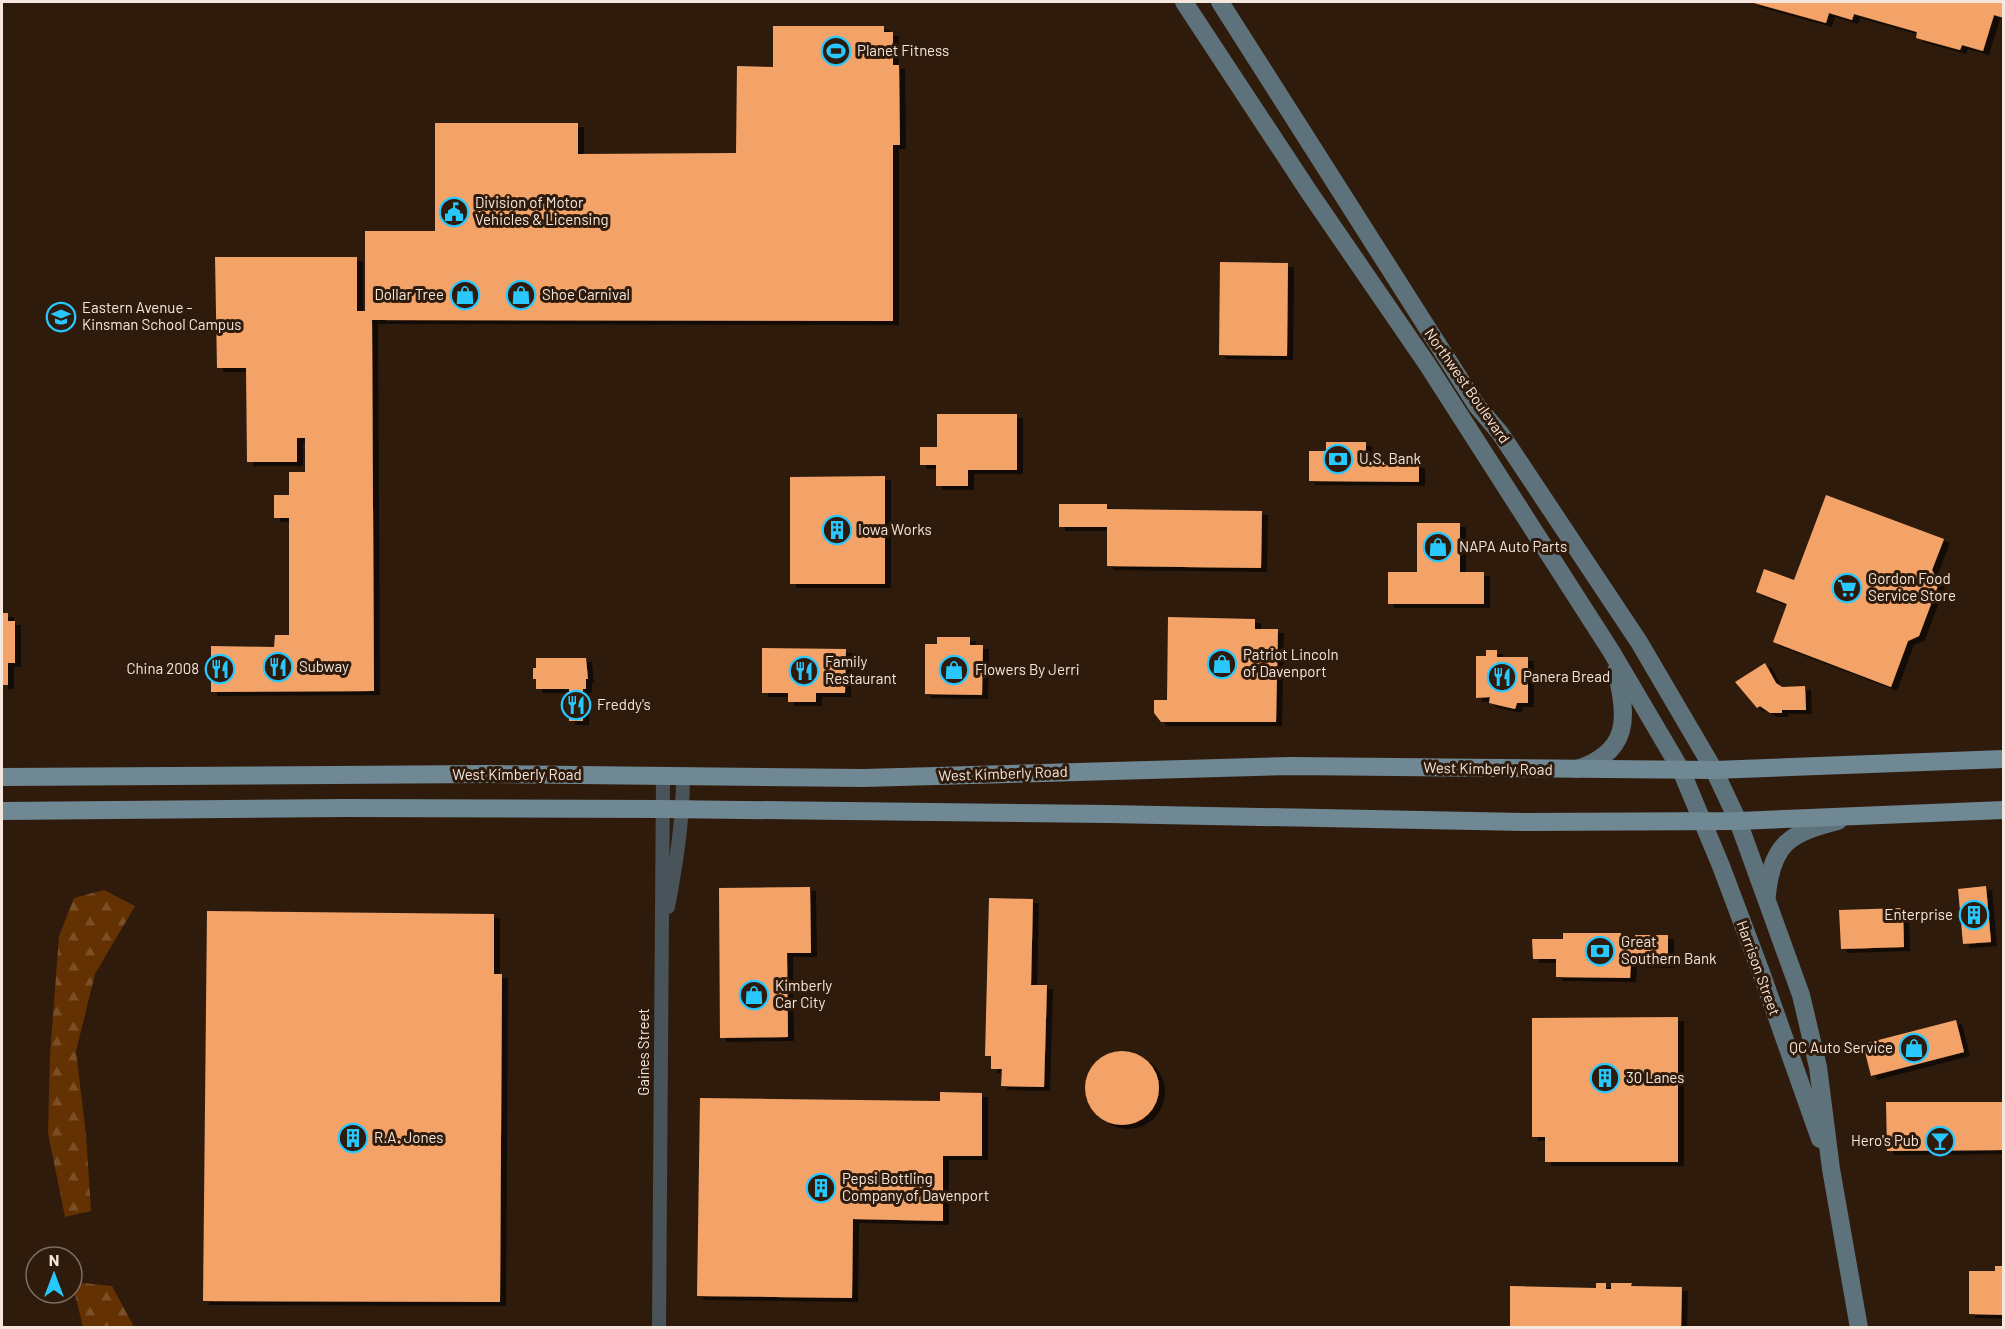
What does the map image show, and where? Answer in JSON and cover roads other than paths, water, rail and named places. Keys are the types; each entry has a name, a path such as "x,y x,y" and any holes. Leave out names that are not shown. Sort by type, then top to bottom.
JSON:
{"main road":[{"name":"Northwest Boulevard","path":"1184,2 1427,364 1611,651 1681,770"},
{"name":"Northwest Boulevard","path":"1220,2 1477,406 1500,433 1633,633 1714,770"},
{"path":"1574,770 1599,760 1616,742 1623,726 1622,700 1611,651"},
{"name":"West Kimberly Road","path":"2,777 489,774 873,777 1291,766 1714,770 2004,759"},
{"name":"Harrison Street","path":"1681,770 1765,985 1831,1169"},
{"name":"Harrison Street","path":"1714,770 1738,821 1804,1005 1818,1067 1831,1169 1859,1328"},
{"path":"2,811 345,808 662,809 1130,814 1524,822 1702,822 2004,810"},
{"path":"1767,899 1769,872 1776,855 1784,845 1797,834 1815,827 1857,817"}],"street":[{"name":"Gaines Street","path":"659,1328 663,776"},
{"path":"662,939 675,874 683,810 683,776"}],"place":[{"name":"Planet Fitness","path":"836,51"},
{"name":"Division of Motor Vehicles & Licensing","path":"454,212"},
{"name":"Dollar Tree","path":"465,295"},
{"name":"Shoe Carnival","path":"521,295"},
{"name":"Eastern Avenue - Kinsman School Campus","path":"61,317"},
{"name":"U.S. Bank","path":"1338,459"},
{"name":"Iowa Works","path":"837,530"},
{"name":"NAPA Auto Parts","path":"1438,547"},
{"name":"Gordon Food Service Store","path":"1847,588"},
{"name":"Patriot Lincoln of Davenport","path":"1222,664"},
{"name":"Subway","path":"278,667"},
{"name":"China 2008","path":"220,669"},
{"name":"Flowers By Jerri","path":"954,670"},
{"name":"Family Restaurant","path":"804,671"},
{"name":"Panera Bread","path":"1502,677"},
{"name":"Freddy's","path":"576,705"},
{"name":"Enterprise","path":"1974,915"},
{"name":"Great Southern Bank","path":"1600,951"},
{"name":"Kimberly Car City","path":"754,995"},
{"name":"QC Auto Service","path":"1914,1048"},
{"name":"30 Lanes","path":"1605,1078"},
{"name":"R.A. Jones","path":"353,1138"},
{"name":"Hero's Pub","path":"1940,1141"},
{"name":"Pepsi Bottling Company of Davenport","path":"821,1188"}]}
